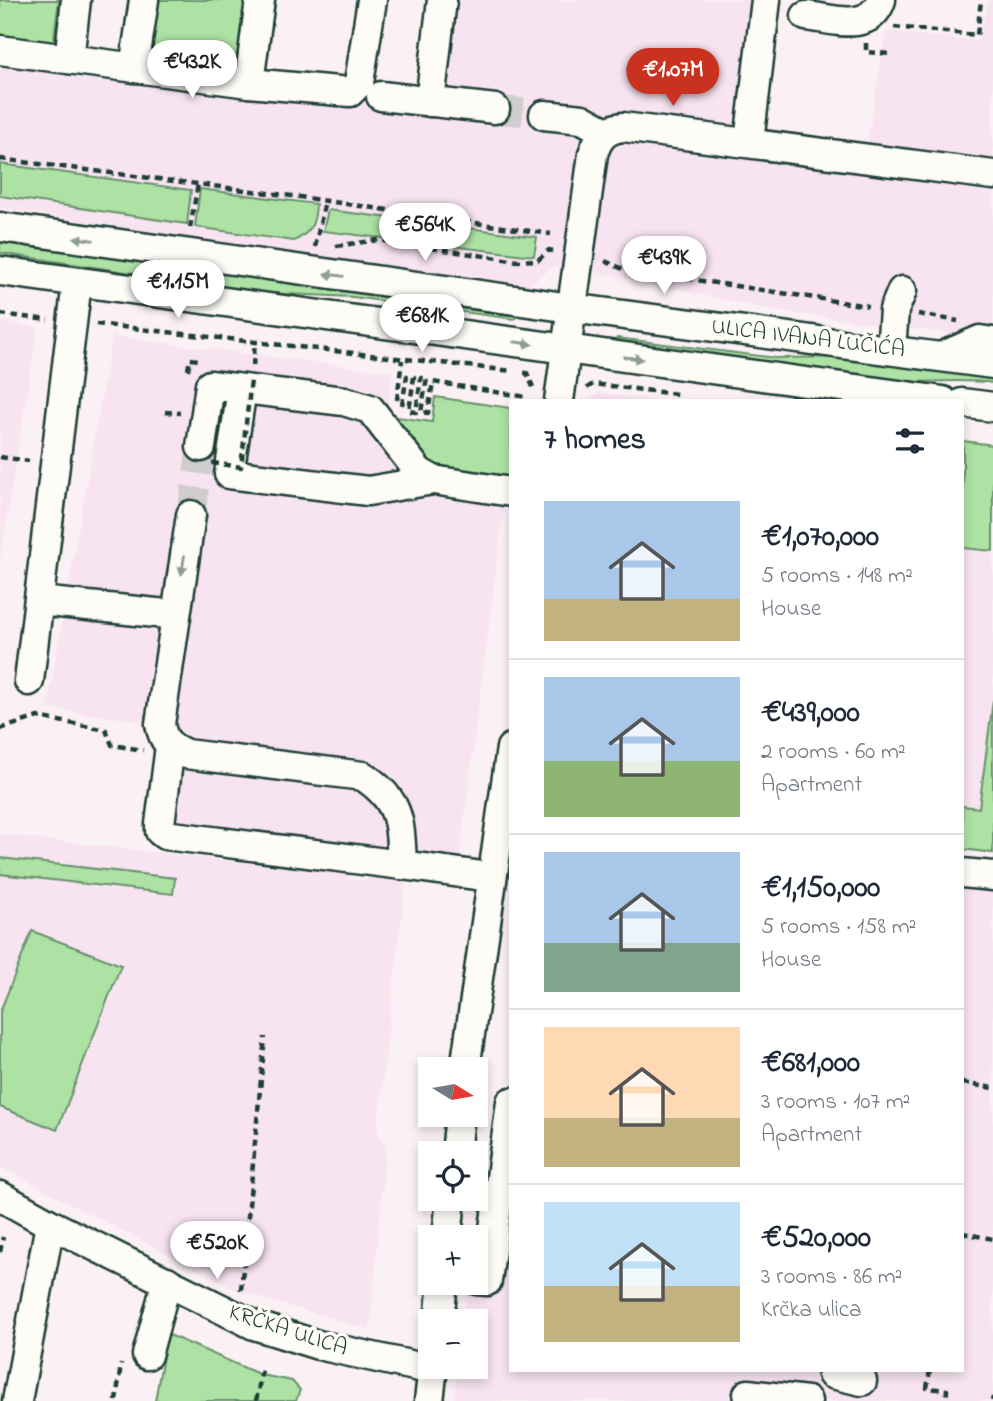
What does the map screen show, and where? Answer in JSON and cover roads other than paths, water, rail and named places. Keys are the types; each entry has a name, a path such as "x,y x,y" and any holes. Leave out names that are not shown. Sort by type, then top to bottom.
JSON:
{"street":[{"path":"69,59 76,0"},
{"path":"134,68 144,0"},
{"path":"249,83 260,0"},
{"path":"0,50 249,83 343,92 356,88 372,0"},
{"path":"430,102 443,0"},
{"path":"749,142 766,0"},
{"path":"806,16 858,22 875,10"},
{"path":"381,96 495,109"},
{"path":"544,115 582,119 606,132"},
{"path":"561,395 593,154 600,137 606,132 623,127 993,175"},
{"name":"ULICA IVANA LUČIĆA","path":"0,227 571,309 993,364"},
{"name":"ULICA IVANA LUČIĆA","path":"0,271 566,349 859,396 909,399"},
{"path":"29,681 77,282"},
{"path":"891,349 898,300"},
{"path":"942,357 980,340 993,342"},
{"path":"206,455 210,385 247,385 344,401 370,409 419,471 433,480"},
{"path":"247,385 229,474 368,491 433,480 509,492"},
{"path":"964,403 993,407"},
{"path":"191,515 160,723 169,751 160,831 165,835 490,877"},
{"path":"39,601 176,615"},
{"path":"169,751 363,776 385,790 397,810 402,865"},
{"path":"467,1057 490,877 509,780"},
{"path":"964,873 993,876"},
{"path":"495,1271 509,1123"},
{"name":"KRČKA ULICA","path":"0,1196 221,1310 269,1330 318,1345 418,1365"},
{"path":"17,1401 50,1224"},
{"path":"147,1355 167,1281"},
{"path":"832,1372 862,1381"},
{"path":"429,1401 432,1379"},
{"path":"748,1394 807,1401"}],"tunnel":[{"path":"495,109 544,115"},
{"path":"191,515 201,447"}]}
